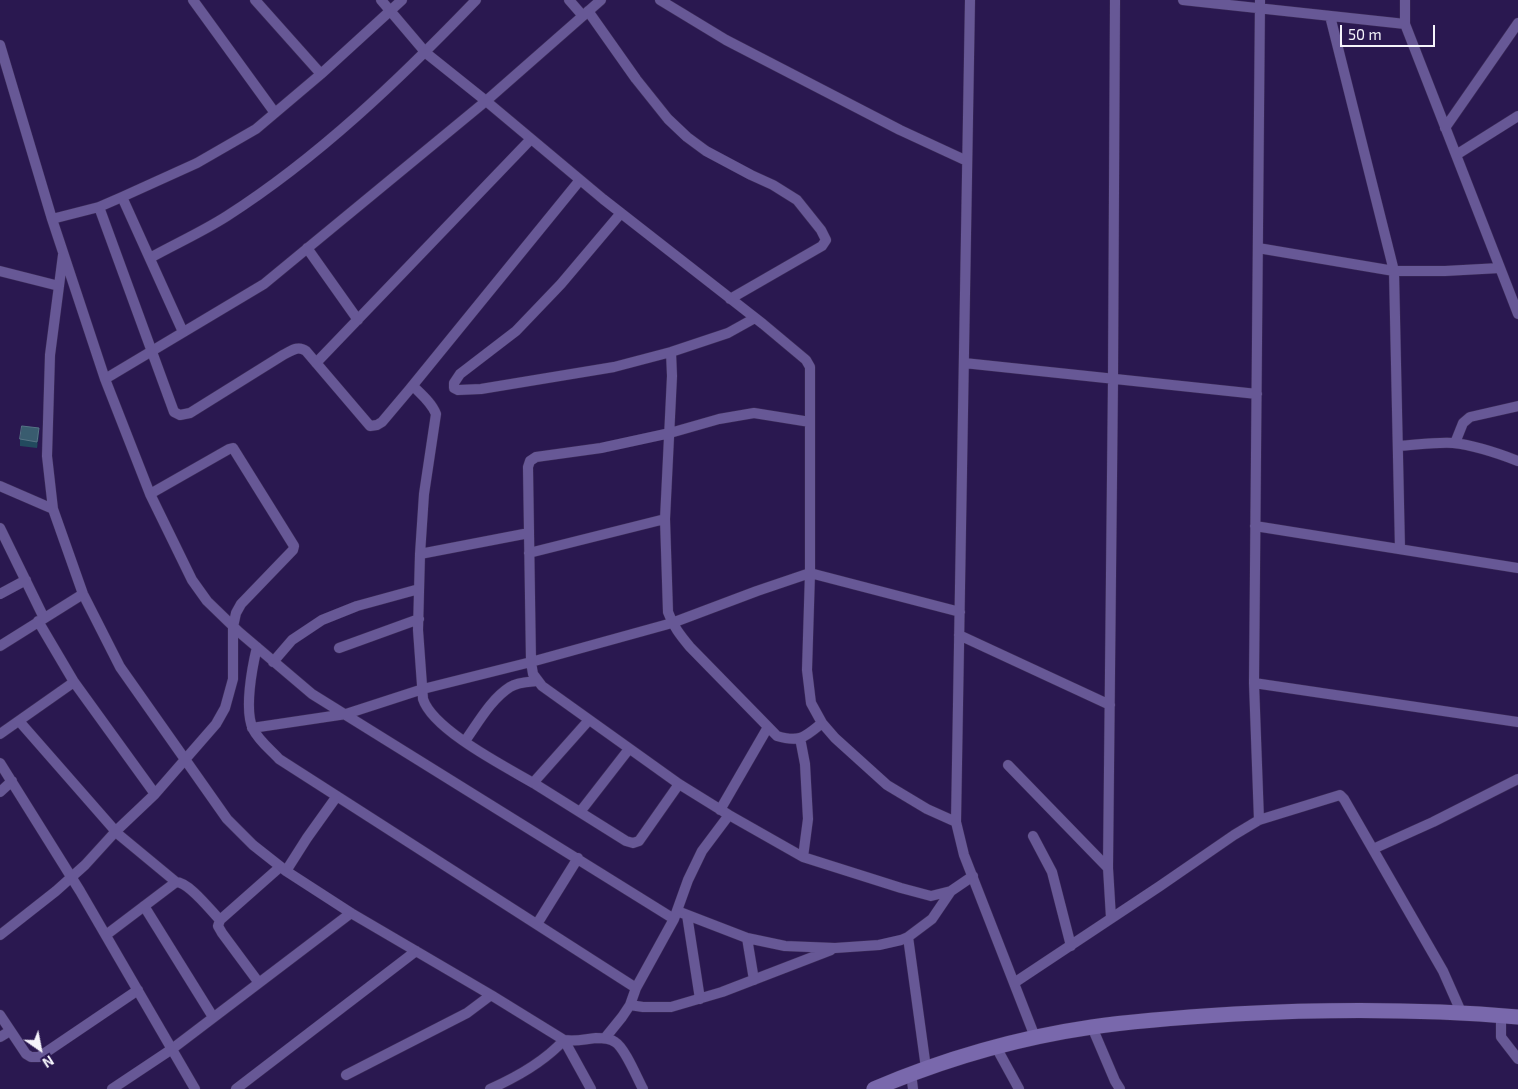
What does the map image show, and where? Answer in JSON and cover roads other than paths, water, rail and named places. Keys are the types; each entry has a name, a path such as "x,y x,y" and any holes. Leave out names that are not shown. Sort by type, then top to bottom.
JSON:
{"main road":[{"path":"874,1089 971,1053 1035,1037 1092,1027 1177,1018 1355,1010 1518,1017"}],"street":[{"path":"192,0 275,113"},
{"path":"254,0 321,74"},
{"path":"382,0 426,53 580,180 806,360 810,367 810,573 807,670 810,702 822,723 835,738 886,785 927,809 956,822"},
{"path":"52,218 99,207 122,197 192,165 256,129 321,74 402,0"},
{"path":"150,258 226,216 291,171 426,53 476,0"},
{"path":"569,0 586,14 668,119 687,137 706,151 774,185 797,200 821,230 826,240 822,246 730,299"},
{"path":"105,379 264,284 486,101 601,0"},
{"path":"660,0 726,40 900,130 968,161"},
{"path":"970,0 956,822 964,855 1035,1037"},
{"path":"1110,918 1108,868 1115,0"},
{"path":"1183,0 1260,4 1330,16 1405,24"},
{"path":"1405,0 1405,24 1518,314"},
{"path":"1259,820 1254,683 1260,4"},
{"path":"1330,16 1394,271 1400,549"},
{"path":"1445,128 1518,23"},
{"path":"0,45 52,218 105,379 150,494 192,580 207,601 236,630 273,662 312,694 578,858 679,915 747,938 785,946 835,948 879,945 901,940 932,919 950,892 973,876"},
{"path":"1456,155 1518,116"},
{"path":"316,363 531,139"},
{"path":"99,207 174,412 180,415 190,413 283,355 301,348 306,351 370,426 382,422 416,389 580,180"},
{"path":"122,197 183,332"},
{"path":"621,213 560,284 516,331 460,374 454,383 454,388 458,390 481,389 614,367 671,354 759,321"},
{"path":"306,248 358,320"},
{"path":"1258,248 1394,271 1500,268"},
{"path":"63,252 50,356 46,456 53,509 83,594 120,667 185,761 227,819 253,845 283,869 351,913 564,1040 573,1042 605,1038 614,1041 621,1048 642,1089"},
{"path":"0,271 59,286"},
{"path":"671,354 670,433 665,519 668,612 672,623 690,646 777,736 790,740 800,738 822,723"},
{"path":"964,363 1257,394"},
{"path":"416,389 431,404 436,414 424,494 420,554 419,619 423,699 426,706 434,716 474,748 626,841 633,843 639,840 679,784"},
{"path":"1455,443 1463,423 1470,417 1518,406"},
{"path":"810,422 754,413 719,419 670,433 602,448 536,457 530,460 528,467 529,553 531,662 533,674 542,686 679,784 803,857 931,896 950,892"},
{"path":"1398,446 1438,442 1455,443 1518,461"},
{"path":"0,935 72,879 155,794 216,724 225,708 233,679 236,613 241,604 293,550 294,546 233,448 150,494"},
{"path":"0,486 53,509"},
{"path":"529,553 665,519"},
{"path":"1255,526 1518,568"},
{"path":"0,528 3,539 26,580 41,619 74,682 155,794"},
{"path":"420,554 529,533"},
{"path":"252,728 346,714 423,689 531,662 672,623 810,573 960,612"},
{"path":"0,594 26,580"},
{"path":"273,662 292,640 322,620 357,606 419,588"},
{"path":"0,646 83,594"},
{"path":"339,648 419,619"},
{"path":"959,635 1110,705"},
{"path":"254,645 250,708 252,728 279,759 636,988"},
{"path":"465,741 483,715 499,696 511,686 537,681"},
{"path":"0,734 74,682"},
{"path":"1254,683 1518,722"},
{"path":"533,783 589,720"},
{"path":"19,721 126,841 176,882 180,882 189,888 220,920"},
{"path":"605,1038 630,1005 636,988 679,915 688,880 768,727"},
{"path":"800,738 805,764 808,819 803,857"},
{"path":"580,812 629,748"},
{"path":"0,763 80,891 195,1089"},
{"path":"1008,765 1108,868"},
{"path":"1373,849 1518,779"},
{"path":"0,792 12,782"},
{"path":"1014,983 1259,820 1340,795 1443,972 1462,1014"},
{"path":"258,983 222,933 218,926 220,920 283,869 337,796"},
{"path":"1032,836 1052,872 1071,946"},
{"path":"536,924 578,858"},
{"path":"106,935 176,882"},
{"path":"144,906 213,1017"},
{"path":"112,1089 172,1048 351,913"},
{"path":"679,915 700,999"},
{"path":"908,937 919,1071 913,1089"},
{"path":"747,938 754,980"},
{"path":"630,1005 670,1007 700,999 835,948"},
{"path":"236,1089 416,951"},
{"path":"0,1015 26,1054 31,1057 39,1057 138,990"},
{"path":"346,1075 467,1013 491,995"},
{"path":"1501,1016 1501,1037 1518,1059"},
{"path":"1092,1027 1120,1089"},
{"path":"0,1037 10,1031"},
{"path":"490,1089 544,1059 564,1040"},
{"path":"564,1040 591,1089"},
{"path":"996,1047 1019,1089"}]}
